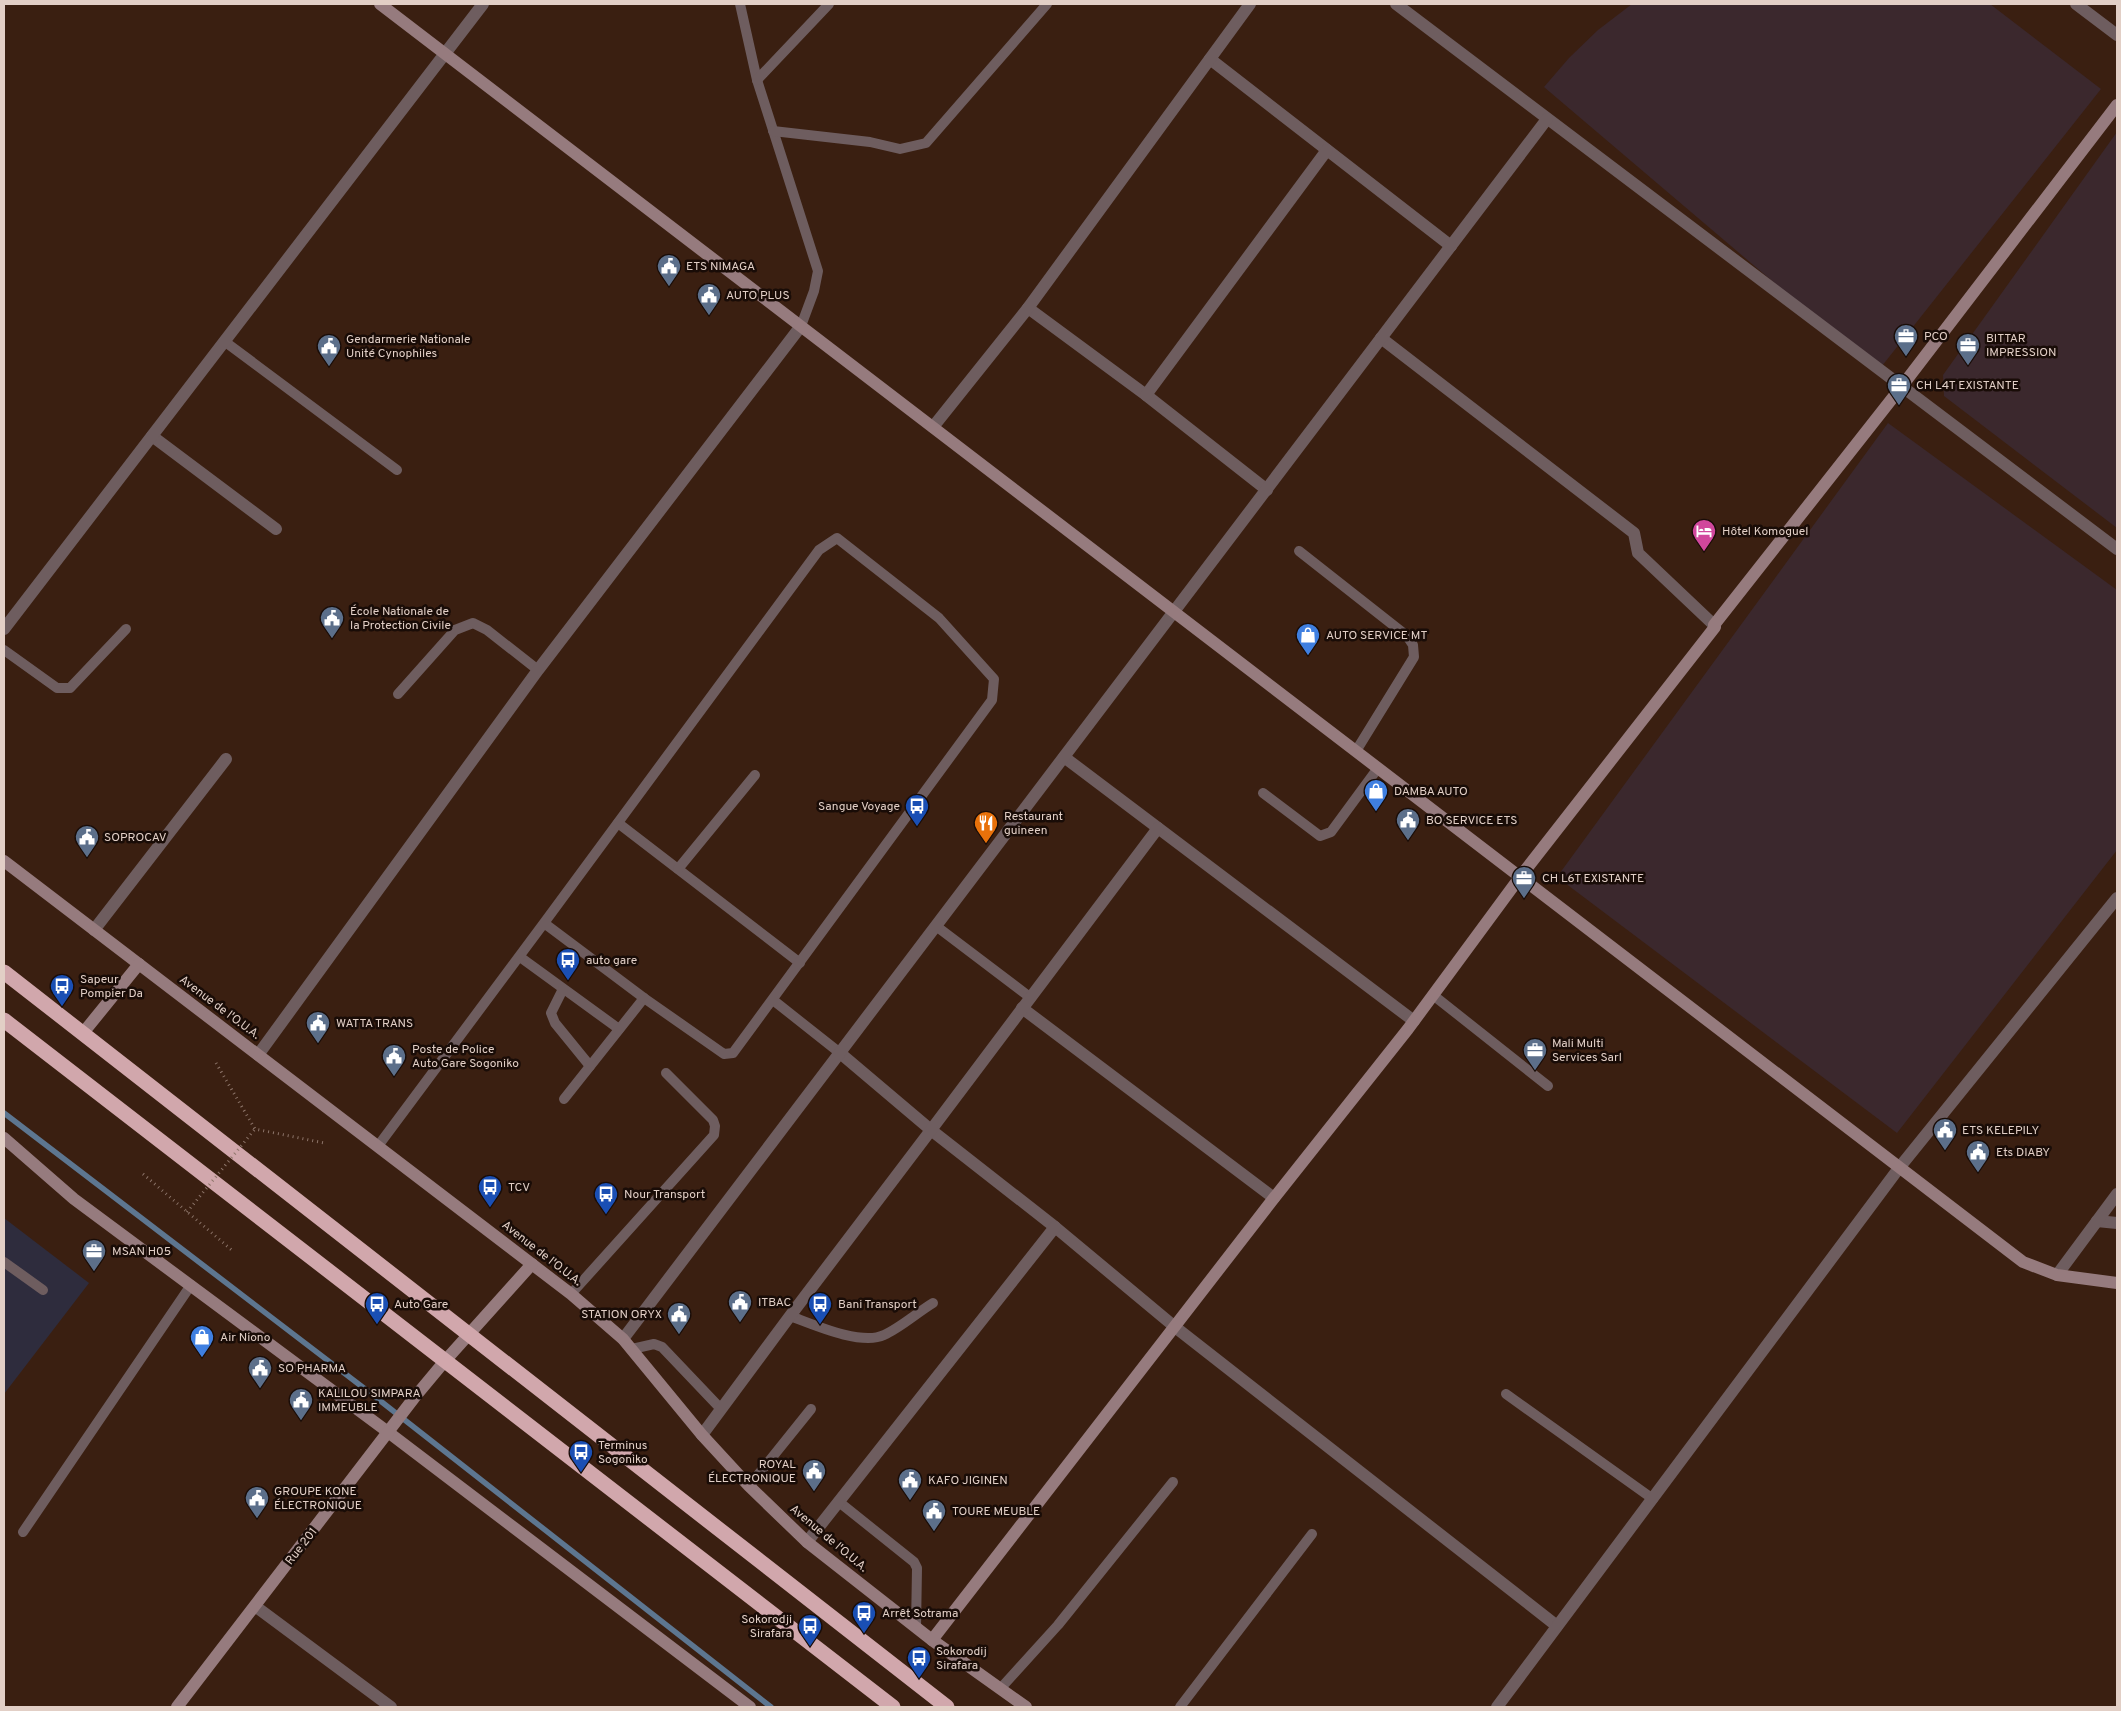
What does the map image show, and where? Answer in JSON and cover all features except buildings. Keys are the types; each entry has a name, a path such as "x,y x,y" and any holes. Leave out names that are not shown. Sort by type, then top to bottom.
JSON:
{"highway":[{"path":"4,972 947,1707"},
{"path":"4,1020 444,1362 893,1707"}],"street":[{"path":"380,4 2023,1262 2057,1275 2117,1284"},
{"path":"4,629 483,4"},
{"path":"933,427 1028,308 1250,4"},
{"path":"1396,4 2117,549"},
{"path":"2076,4 2117,35"},
{"path":"1210,59 1451,246"},
{"path":"932,1640 1274,1198 1414,1021 1520,877 2117,106"},
{"path":"628,1344 840,1053 1547,119"},
{"path":"1146,395 1327,150"},
{"path":"1028,308 1146,395 1266,490"},
{"path":"258,1055 538,670 801,326"},
{"path":"1381,338 1634,533 1638,553 1714,625"},
{"path":"152,436 276,529"},
{"path":"1064,757 1414,1021"},
{"path":"94,930 226,759"},
{"path":"702,1435 1158,828"},
{"name":"Avenue de l'O.U.A.","path":"4,861 571,1294 628,1344 702,1435 807,1542 916,1628 1026,1707"},
{"path":"1496,1707 1899,1168 2117,898"},
{"path":"83,1033 138,964"},
{"path":"1022,1008 1274,1198"},
{"path":"840,1053 931,1130 1055,1227 1175,1326 1557,1626"},
{"path":"4,1138 74,1199 388,1432 750,1707"},
{"path":"2057,1275 2117,1194"},
{"path":"2097,1221 2117,1223"},
{"path":"807,1542 1055,1227"},
{"name":"Rue 201","path":"177,1707 444,1362 532,1264"},
{"path":"255,1606 391,1707"}],"lane":[{"path":"740,4 757,80 818,271 814,291 801,326"},
{"path":"757,80 829,4"},
{"path":"773,131 870,142 900,149 926,143 1047,4"},
{"path":"224,341 397,470"},
{"path":"378,1146 520,957 544,923 819,550 837,538 939,618 994,679 992,700 733,1053 724,1054 644,998 544,923"},
{"path":"1299,551 1407,636 1413,645 1414,657 1356,751"},
{"path":"398,694 455,630 473,623 487,630 538,670"},
{"path":"4,650 57,688 70,688 126,629"},
{"path":"1264,793 1320,836 1331,832 1378,768"},
{"path":"678,870 755,775"},
{"path":"618,823 800,963"},
{"path":"936,926 1031,998"},
{"path":"520,957 619,1030"},
{"path":"563,988 551,1013 555,1023 590,1066"},
{"path":"1433,995 1548,1086"},
{"path":"564,1099 644,998"},
{"path":"773,1000 840,1053"},
{"path":"571,1294 714,1135 715,1126 713,1120 666,1073"},
{"path":"4,1262 43,1290"},
{"path":"24,1532 191,1285"},
{"path":"790,1316 833,1332 859,1337 883,1336 933,1302"},
{"path":"628,1344 654,1344 662,1346 721,1409"},
{"path":"1506,1394 1652,1499"},
{"path":"750,1486 812,1409"},
{"path":"1000,1689 1058,1625 1173,1482"},
{"path":"839,1502 914,1562 917,1568 916,1628"},
{"path":"1180,1707 1312,1534"}],"path":[{"path":"216,1063 255,1129 324,1142"},
{"path":"187,1212 255,1129"},
{"path":"143,1174 234,1252"}],"shaded area":[{"path":"1632,4 1990,4 2101,89 1878,371 1544,87 1569,58 1598,30"},
{"path":"2117,132 2117,528 1944,396 1943,375"},
{"path":"1888,423 2117,590 2117,850 1897,1133 1557,877"},
{"path":"4,1218 89,1283 4,1394"}],"waterway":[{"path":"4,1113 369,1392 771,1707"}],"place":[{"name":"ETS NIMAGA","path":"669,287"},
{"name":"AUTO PLUS","path":"709,316"},
{"name":"PCO","path":"1906,357"},
{"name":"BITTAR IMPRESSION","path":"1968,366"},
{"name":"Gendarmerie Nationale Unité Cynophiles","path":"329,367"},
{"name":"CH L4T EXISTANTE","path":"1899,406"},
{"name":"Hôtel Komoguel","path":"1704,552"},
{"name":"École Nationale de la Protection Civile","path":"332,639"},
{"name":"AUTO SERVICE MT","path":"1308,656"},
{"name":"DAMBA AUTO","path":"1376,812"},
{"name":"Sangue Voyage","path":"917,827"},
{"name":"BO SERVICE ETS","path":"1408,841"},
{"name":"Restaurant guineen","path":"986,844"},
{"name":"SOPROCAV","path":"87,858"},
{"name":"CH L6T EXISTANTE","path":"1524,899"},
{"name":"auto gare","path":"568,981"},
{"name":"Sapeur Pompier Da","path":"62,1007"},
{"name":"WATTA TRANS","path":"318,1044"},
{"name":"Mali Multi Services Sarl","path":"1535,1071"},
{"name":"Poste de Police Auto Gare Sogoniko","path":"394,1077"},
{"name":"ETS KELEPILY","path":"1945,1151"},
{"name":"Ets DIABY","path":"1978,1173"},
{"name":"TCV","path":"490,1208"},
{"name":"Nour Transport","path":"606,1215"},
{"name":"MSAN H05","path":"94,1272"},
{"name":"ITBAC","path":"740,1323"},
{"name":"Auto Gare","path":"377,1325"},
{"name":"Bani Transport","path":"820,1325"},
{"name":"STATION ORYX","path":"679,1335"},
{"name":"Air Niono","path":"202,1358"},
{"name":"SO PHARMA","path":"260,1389"},
{"name":"KALILOU SIMPARA IMMEUBLE","path":"301,1421"},
{"name":"Terminus Sogoniko","path":"581,1473"},
{"name":"ROYAL ÉLECTRONIQUE","path":"814,1492"},
{"name":"KAFO JIGINEN","path":"910,1501"},
{"name":"GROUPE KONE ÉLECTRONIQUE","path":"257,1519"},
{"name":"TOURE MEUBLE","path":"934,1532"},
{"name":"Arrêt Sotrama","path":"864,1634"},
{"name":"Sokorodji Sirafara","path":"810,1647"},
{"name":"Sokorodij Sirafara","path":"919,1679"}]}
